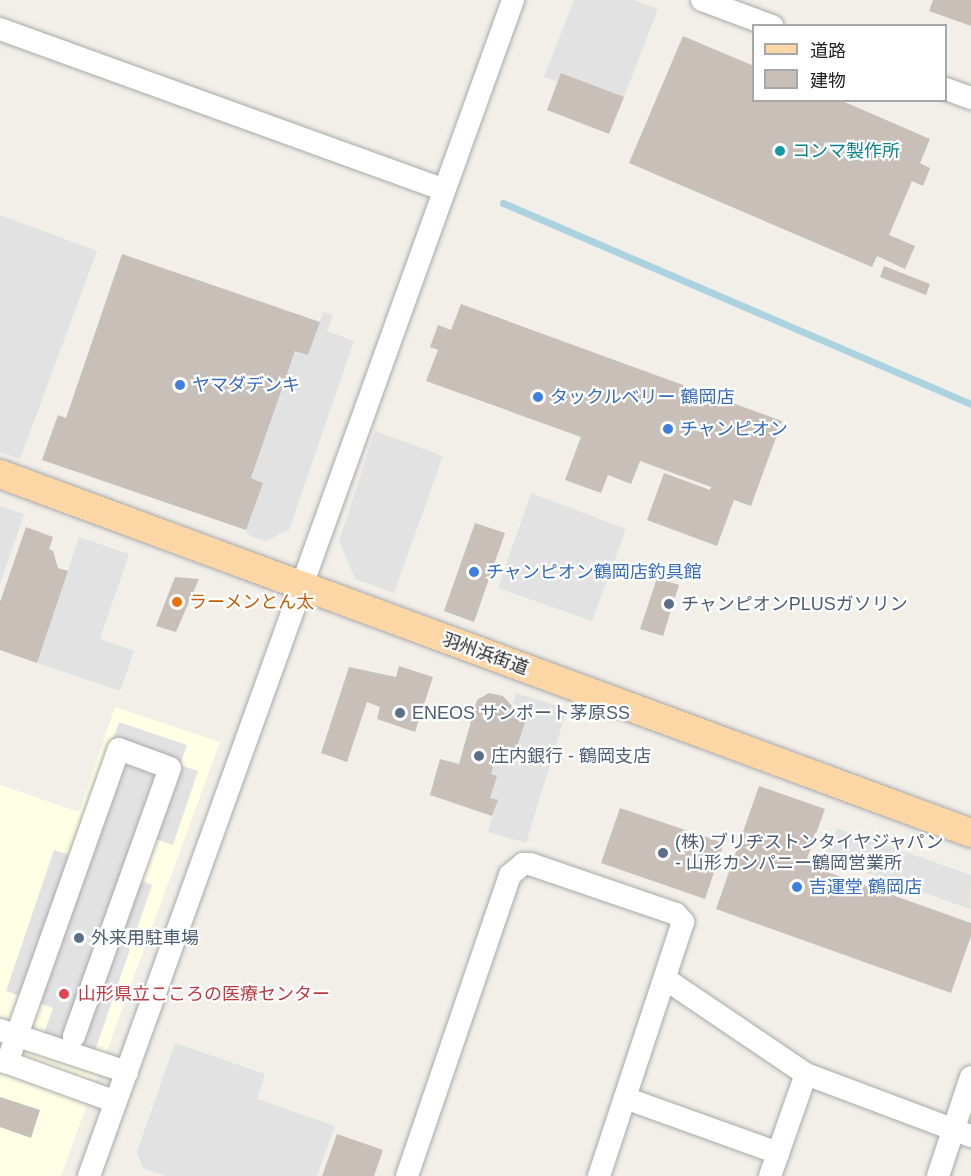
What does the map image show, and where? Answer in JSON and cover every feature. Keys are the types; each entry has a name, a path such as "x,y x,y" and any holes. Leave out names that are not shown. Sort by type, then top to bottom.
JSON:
{"main road":[{"name":"羽州浜街道","path":"0,474 971,832"}],"street":[{"path":"97,1174 116,1102 513,0"},
{"path":"702,0 730,5 768,24"},
{"path":"0,28 443,189"},
{"path":"947,90 971,98"},
{"path":"74,1036 170,768 119,749 8,1033 4,1062 116,1102"},
{"path":"406,1176 510,875 515,868 530,864 676,914 684,927 599,1176"},
{"path":"667,980 806,1074 962,1133"},
{"path":"8,1033 127,1072"},
{"path":"770,1176 806,1074"},
{"path":"938,1176 962,1133 971,1077"},
{"path":"625,1098 778,1153"}],"shaded area":[{"path":"574,0 634,0 658,9 624,97 562,73 558,82 544,77"},
{"path":"0,215 97,251 20,459 0,452"},
{"path":"323,312 333,315 327,331 354,341 289,530 265,541 250,536 246,530 263,483 251,478 295,351 308,355"},
{"path":"375,431 443,456 394,593 355,579 339,541"},
{"path":"531,493 626,529 592,621 498,588"},
{"path":"0,506 24,514 0,584"},
{"path":"79,537 129,554 100,639 134,651 120,691 37,663"},
{"path":"516,693 567,709 526,843 488,832 497,800 490,798 496,777 491,774 497,754 513,758 525,719 510,714"},
{"name":"山形県立こころの医療センター","path":"115,707 220,742 61,1176 0,1176 0,785 79,812"},
{"name":"外来用駐車場","path":"119,722 187,745 180,765 198,771 173,845 153,838 139,880 152,885 95,1051 44,1033 53,1008 6,991 54,850 73,856"},
{"path":"837,828 971,875 970,909 824,858"},
{"path":"175,1043 265,1074 257,1099 335,1126 317,1176 165,1176 143,1168 137,1152"}],"building":[{"path":"933,0 971,0 971,26 929,11"},
{"name":"コンマ製作所","path":"683,36 752,65 752,102 845,102 930,139 920,163 930,168 923,186 912,181 889,235 915,246 905,269 877,256 872,267 629,163"},
{"path":"561,73 624,97 609,134 547,110"},
{"name":"ヤマダデンキ","path":"122,254 320,322 308,355 295,351 251,478 263,483 246,530 42,460 58,415 66,418"},
{"path":"884,266 930,284 926,295 880,277"},
{"name":"チャンピオン","path":"461,304 782,421 751,506 734,500 717,546 647,520 664,473 710,490 711,487 640,461 631,484 608,475 601,493 565,480 581,437 426,381 438,350 430,347 438,325 451,330"},
{"name":"チャンピオン鶴岡店釣具館","path":"475,523 505,533 474,622 444,611"},
{"path":"26,527 53,537 49,549 53,551 58,568 68,571 37,663 0,650 0,602"},
{"name":"ラーメンとん太","path":"175,577 199,579 176,632 156,626"},
{"path":"657,578 679,585 663,636 640,629"},
{"name":"ENEOS サンポート茅原SS","path":"399,666 433,677 415,732 377,719 380,707 367,702 347,762 321,753 349,667 396,677"},
{"name":"庄内銀行 - 鶴岡支店","path":"489,693 503,696 512,706 510,714 526,719 513,759 497,754 491,774 497,776 490,798 498,800 492,816 430,795 440,759 459,764 477,700"},
{"name":"吉運堂 鶴岡店","path":"759,786 825,809 805,864 971,923 971,936 951,993 716,909"},
{"name":"(株) ブリヂストンタイヤジャパン - 山形カンパニー鶴岡営業所","path":"620,808 724,843 705,899 601,863"},
{"path":"0,1097 40,1110 31,1138 0,1127"},
{"path":"337,1134 383,1150 374,1176 322,1176"}],"waterway":[{"path":"503,203 971,404"}],"place":[{"name":"コンマ製作所","path":"780,151"},
{"name":"ヤマダデンキ","path":"180,385"},
{"name":"タックルベリー 鶴岡店","path":"538,397"},
{"name":"チャンピオン","path":"668,429"},
{"name":"チャンピオン鶴岡店釣具館","path":"474,572"},
{"name":"ラーメンとん太","path":"177,602"},
{"name":"チャンピオンPLUSガソリン","path":"669,604"},
{"name":"ENEOS サンポート茅原SS","path":"400,713"},
{"name":"庄内銀行 - 鶴岡支店","path":"479,756"},
{"name":"(株) ブリヂストンタイヤジャパン - 山形カンパニー鶴岡営業所","path":"663,853"},
{"name":"吉運堂 鶴岡店","path":"797,887"},
{"name":"外来用駐車場","path":"79,938"},
{"name":"山形県立こころの医療センター","path":"64,994"}]}
